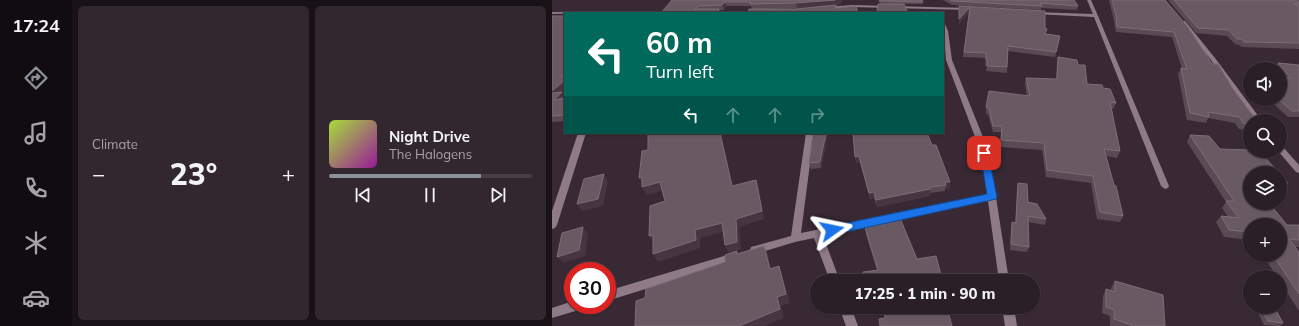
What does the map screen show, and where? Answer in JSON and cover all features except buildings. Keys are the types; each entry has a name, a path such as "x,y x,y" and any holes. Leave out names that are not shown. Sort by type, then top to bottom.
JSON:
{"street":[{"path":"852,6 854,0"},
{"path":"1089,0 1165,186"},
{"path":"823,9 852,6 973,10"},
{"path":"934,8 936,12"},
{"path":"552,13 564,13"},
{"path":"1026,13 1096,16"},
{"path":"1178,15 1213,59 1253,114"},
{"path":"944,26 946,31 946,60 981,142 992,197 1003,274"},
{"path":"552,225 582,134"},
{"path":"795,238 810,134"},
{"path":"1287,157 1299,170"},
{"path":"616,293 795,238 992,197"},
{"path":"818,234 833,274"},
{"path":"552,313 564,309"},
{"path":"848,314 852,326"},
{"path":"1009,314 1011,326"}],"route":[{"path":"832,230 992,197 984,153"}]}
